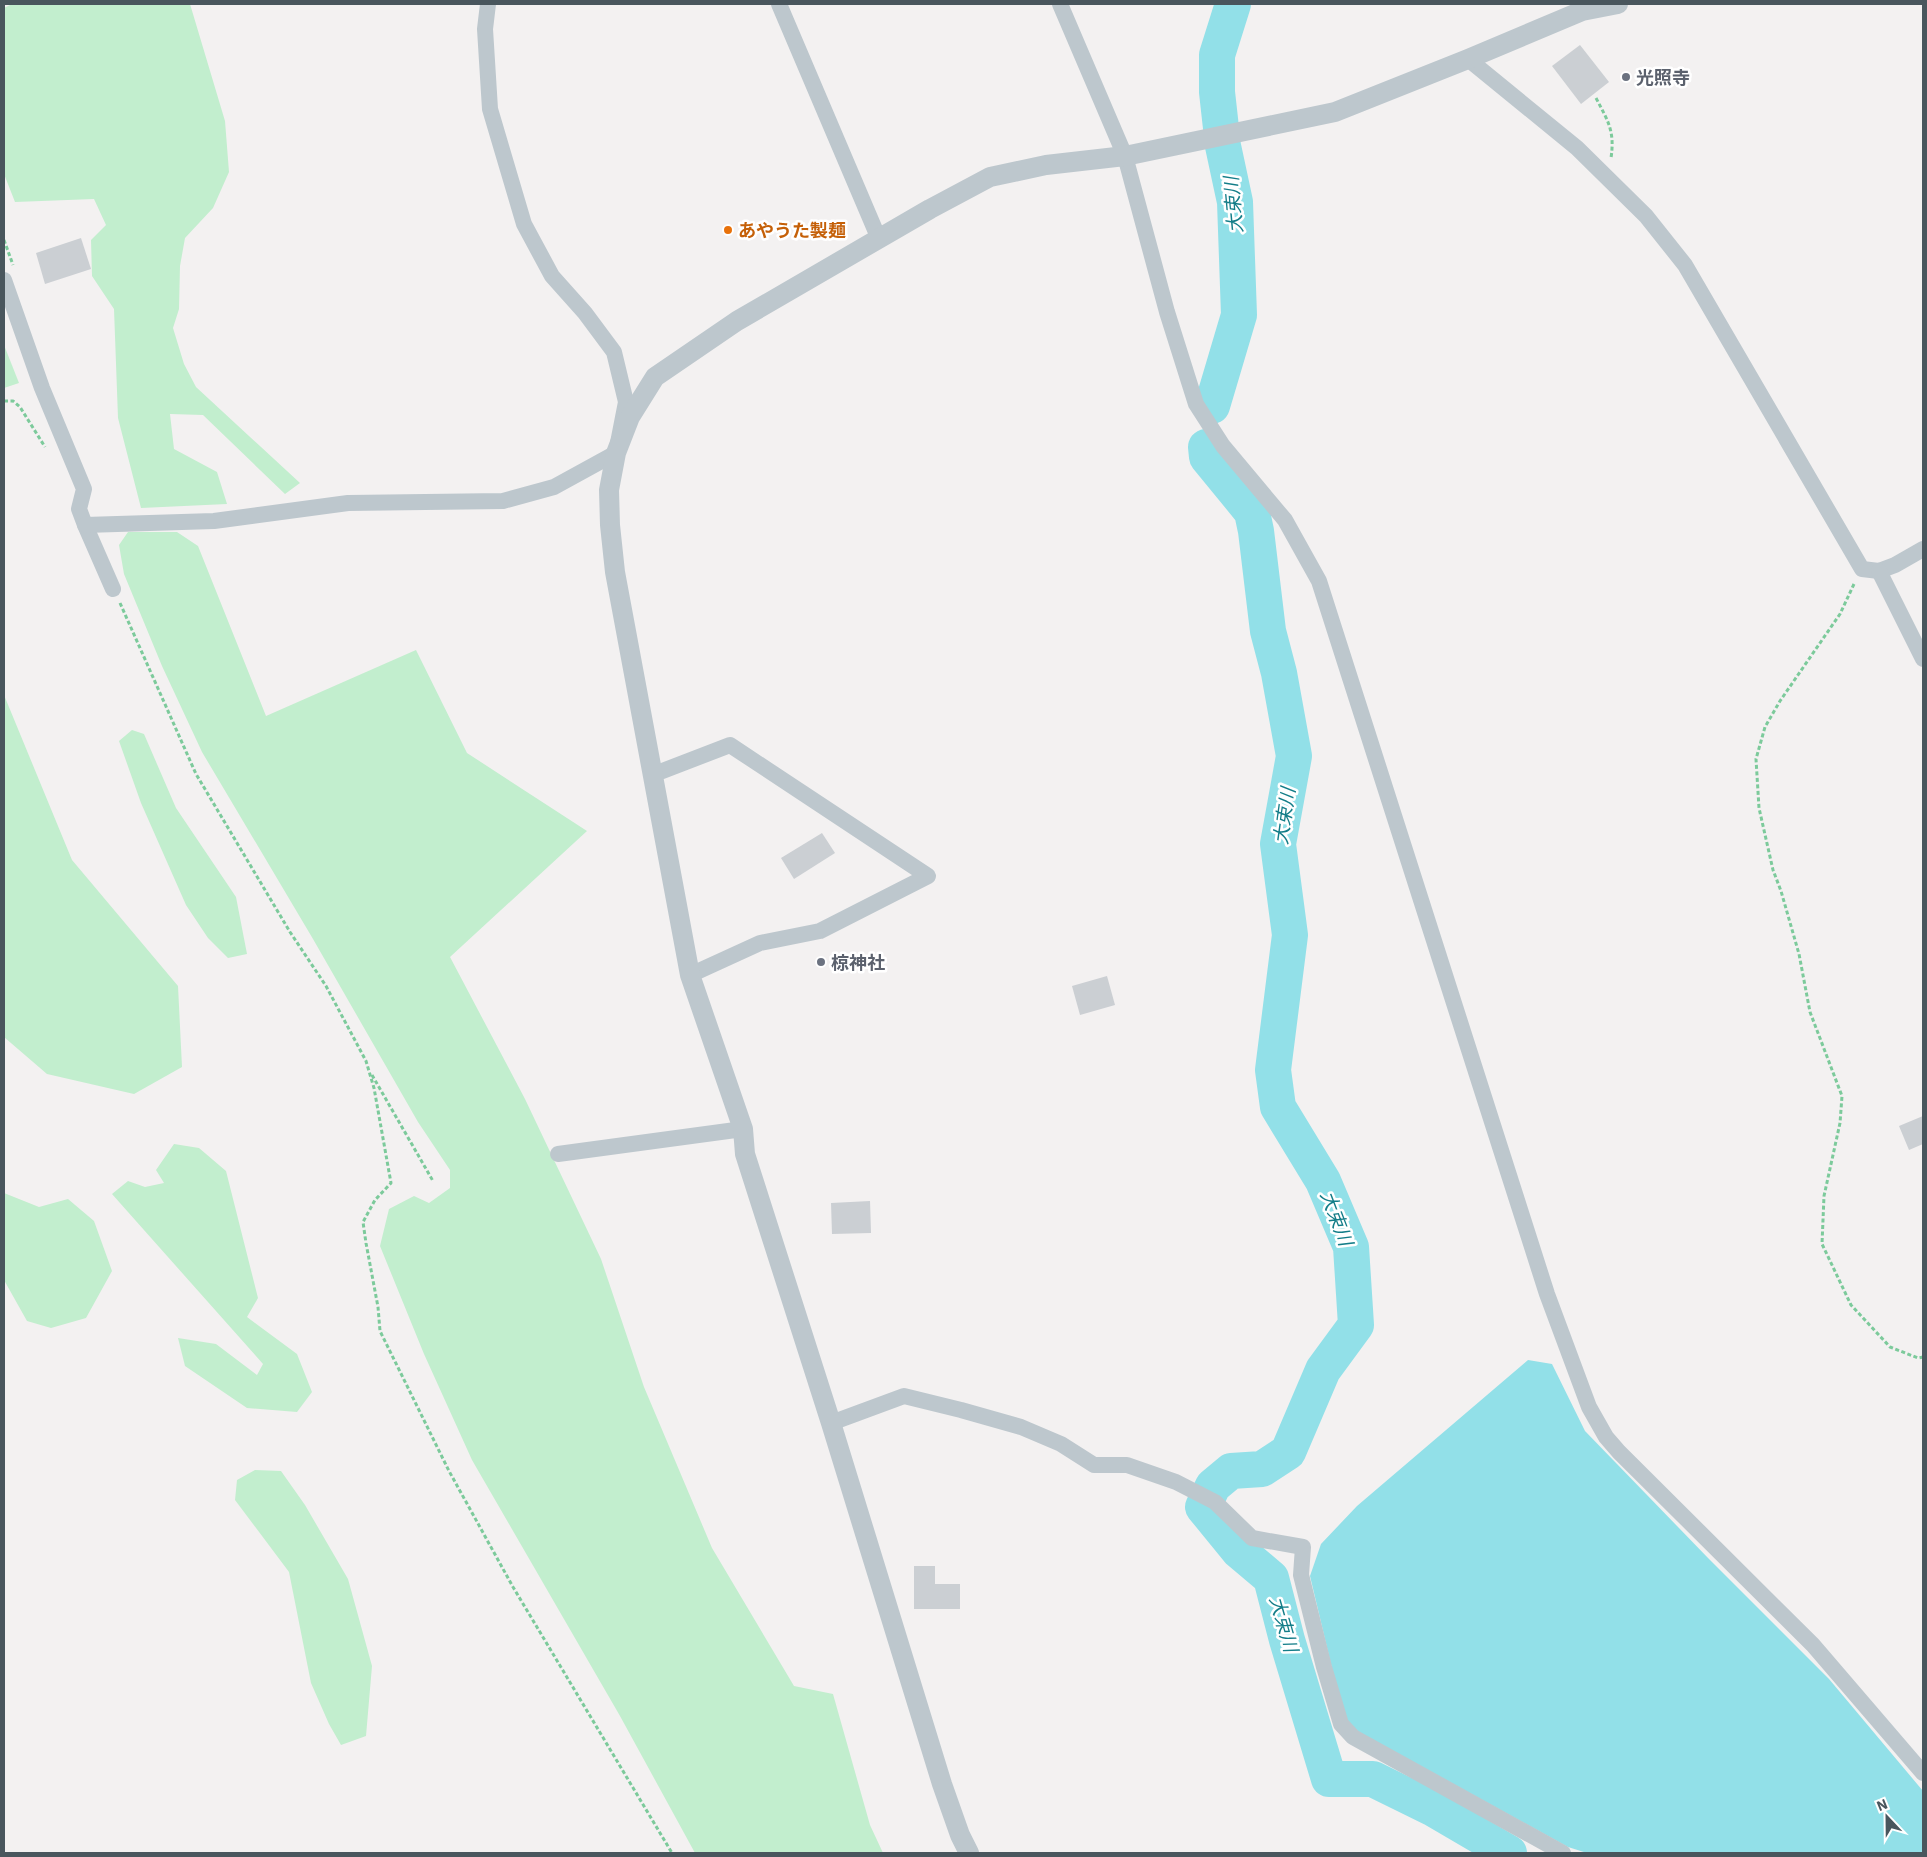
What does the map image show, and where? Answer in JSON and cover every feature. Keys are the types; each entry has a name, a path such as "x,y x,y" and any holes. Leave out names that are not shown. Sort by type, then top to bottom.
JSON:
{"street":[{"path":"488,4 485,29 490,109 524,224 552,276 586,313 614,352 626,402 609,490 613,553 690,975 743,1130 746,1154 942,1784 960,1835 969,1853"},
{"path":"779,4 879,239"},
{"path":"1060,4 1125,156 1167,312 1196,404 1223,446 1285,520 1319,581 1547,1294 1589,1407 1606,1436 1619,1452 1813,1645 1923,1773"},
{"path":"84,525 214,521 348,503 503,501 554,487 616,453 630,417 655,377 737,321 930,209 990,177 1046,165 1125,156 1335,112 1468,59 1580,7 1618,4"},
{"path":"1468,59 1577,148 1646,216 1685,265 1862,569 1879,570 1923,549"},
{"path":"4,280 42,388 84,489 80,509 84,525 113,589"},
{"path":"1879,570 1923,658"},
{"path":"652,775 730,745 928,876 820,931 760,943 690,975"},
{"path":"558,1154 743,1130"},
{"path":"831,1423 904,1396 1021,1427 1061,1444 1094,1465 1127,1465 1176,1482 1208,1498 1252,1538 1303,1547 1301,1576 1324,1667 1341,1724 1353,1737 1563,1853"}],"path":[{"path":"1596,98 1610,124 1613,142 1608,178"},
{"path":"4,400 13,401 20,407 48,453"},
{"path":"1862,569 1840,614 1780,701 1765,727 1756,759 1759,808 1773,870 1781,891 1798,954 1810,1012 1842,1096 1840,1123 1824,1196 1822,1244 1852,1305 1890,1347 1918,1358 1923,1356"},
{"path":"113,589 196,774 290,932 326,986 366,1061 378,1106 391,1182 375,1200 364,1222 378,1307 380,1332 449,1471 499,1562 672,1853"},
{"path":"369,1070 433,1181"}],"green space":[{"path":"12,4 190,4 225,121 229,172 213,208 185,238 180,266 179,309 173,328 184,364 196,387 300,483 285,494 203,415 170,414 174,449 217,472 227,504 141,508 118,418 114,309 92,276 91,240 106,225 94,199 15,202 4,174 4,8"},
{"path":"4,345 19,383 4,388"},
{"path":"128,532 177,532 198,546 266,716 416,650 467,753 587,831 450,957 525,1099 601,1259 644,1387 712,1548 794,1686 833,1694 870,1825 883,1853 695,1853 620,1716 472,1460 424,1354 380,1246 389,1209 414,1196 429,1203 450,1188 450,1170 418,1122 313,939 202,752 162,666 124,574 119,545"},
{"path":"4,695 72,860 178,986 182,1067 134,1094 47,1074 4,1037"},
{"path":"132,730 144,734 176,808 236,897 247,954 228,958 208,938 186,905 141,803 119,741"},
{"path":"174,1144 199,1148 226,1171 258,1298 247,1317 297,1354 312,1392 297,1412 247,1408 185,1366 178,1338 216,1344 257,1375 263,1364 112,1194 128,1181 145,1187 164,1183 156,1170"},
{"path":"4,1193 39,1207 68,1199 94,1221 112,1271 86,1318 51,1328 27,1321 4,1280"},
{"path":"255,1470 281,1471 305,1505 348,1579 372,1666 366,1736 341,1745 329,1724 311,1683 289,1572 235,1500 237,1480"}],"water":[{"path":"1528,1360 1552,1364 1585,1431 1829,1679 1923,1791 1923,1853 1587,1853 1568,1847 1415,1763 1362,1737 1344,1719 1310,1576 1321,1544 1357,1506"}],"building":[{"path":"1580,45 1609,82 1581,104 1552,66"},
{"path":"81,238 91,269 45,284 36,253"},
{"path":"822,833 835,853 794,879 781,858"},
{"path":"1107,976 1115,1005 1080,1015 1072,986"},
{"path":"1923,1116 1923,1144 1909,1150 1899,1126"},
{"path":"870,1201 871,1233 832,1234 831,1203"},
{"path":"914,1566 935,1566 935,1584 960,1584 960,1609 914,1609"}],"waterway":[{"name":"大束川","path":"1212,406 1239,315 1235,202 1223,146 1217,92 1217,55 1233,4"},
{"name":"大束川","path":"1206,447 1207,457 1252,512 1268,631 1279,673 1294,756 1278,844 1290,935 1273,1070 1278,1107 1323,1181 1351,1247 1356,1325 1323,1370 1288,1452 1262,1469 1231,1471 1213,1486 1203,1507 1239,1551 1271,1578 1287,1640 1329,1779 1373,1779 1432,1808 1509,1853"}],"place":[{"name":"光照寺","path":"1626,77"},
{"name":"あやうた製麺","path":"728,230"},
{"name":"椋神社","path":"821,962"}]}
